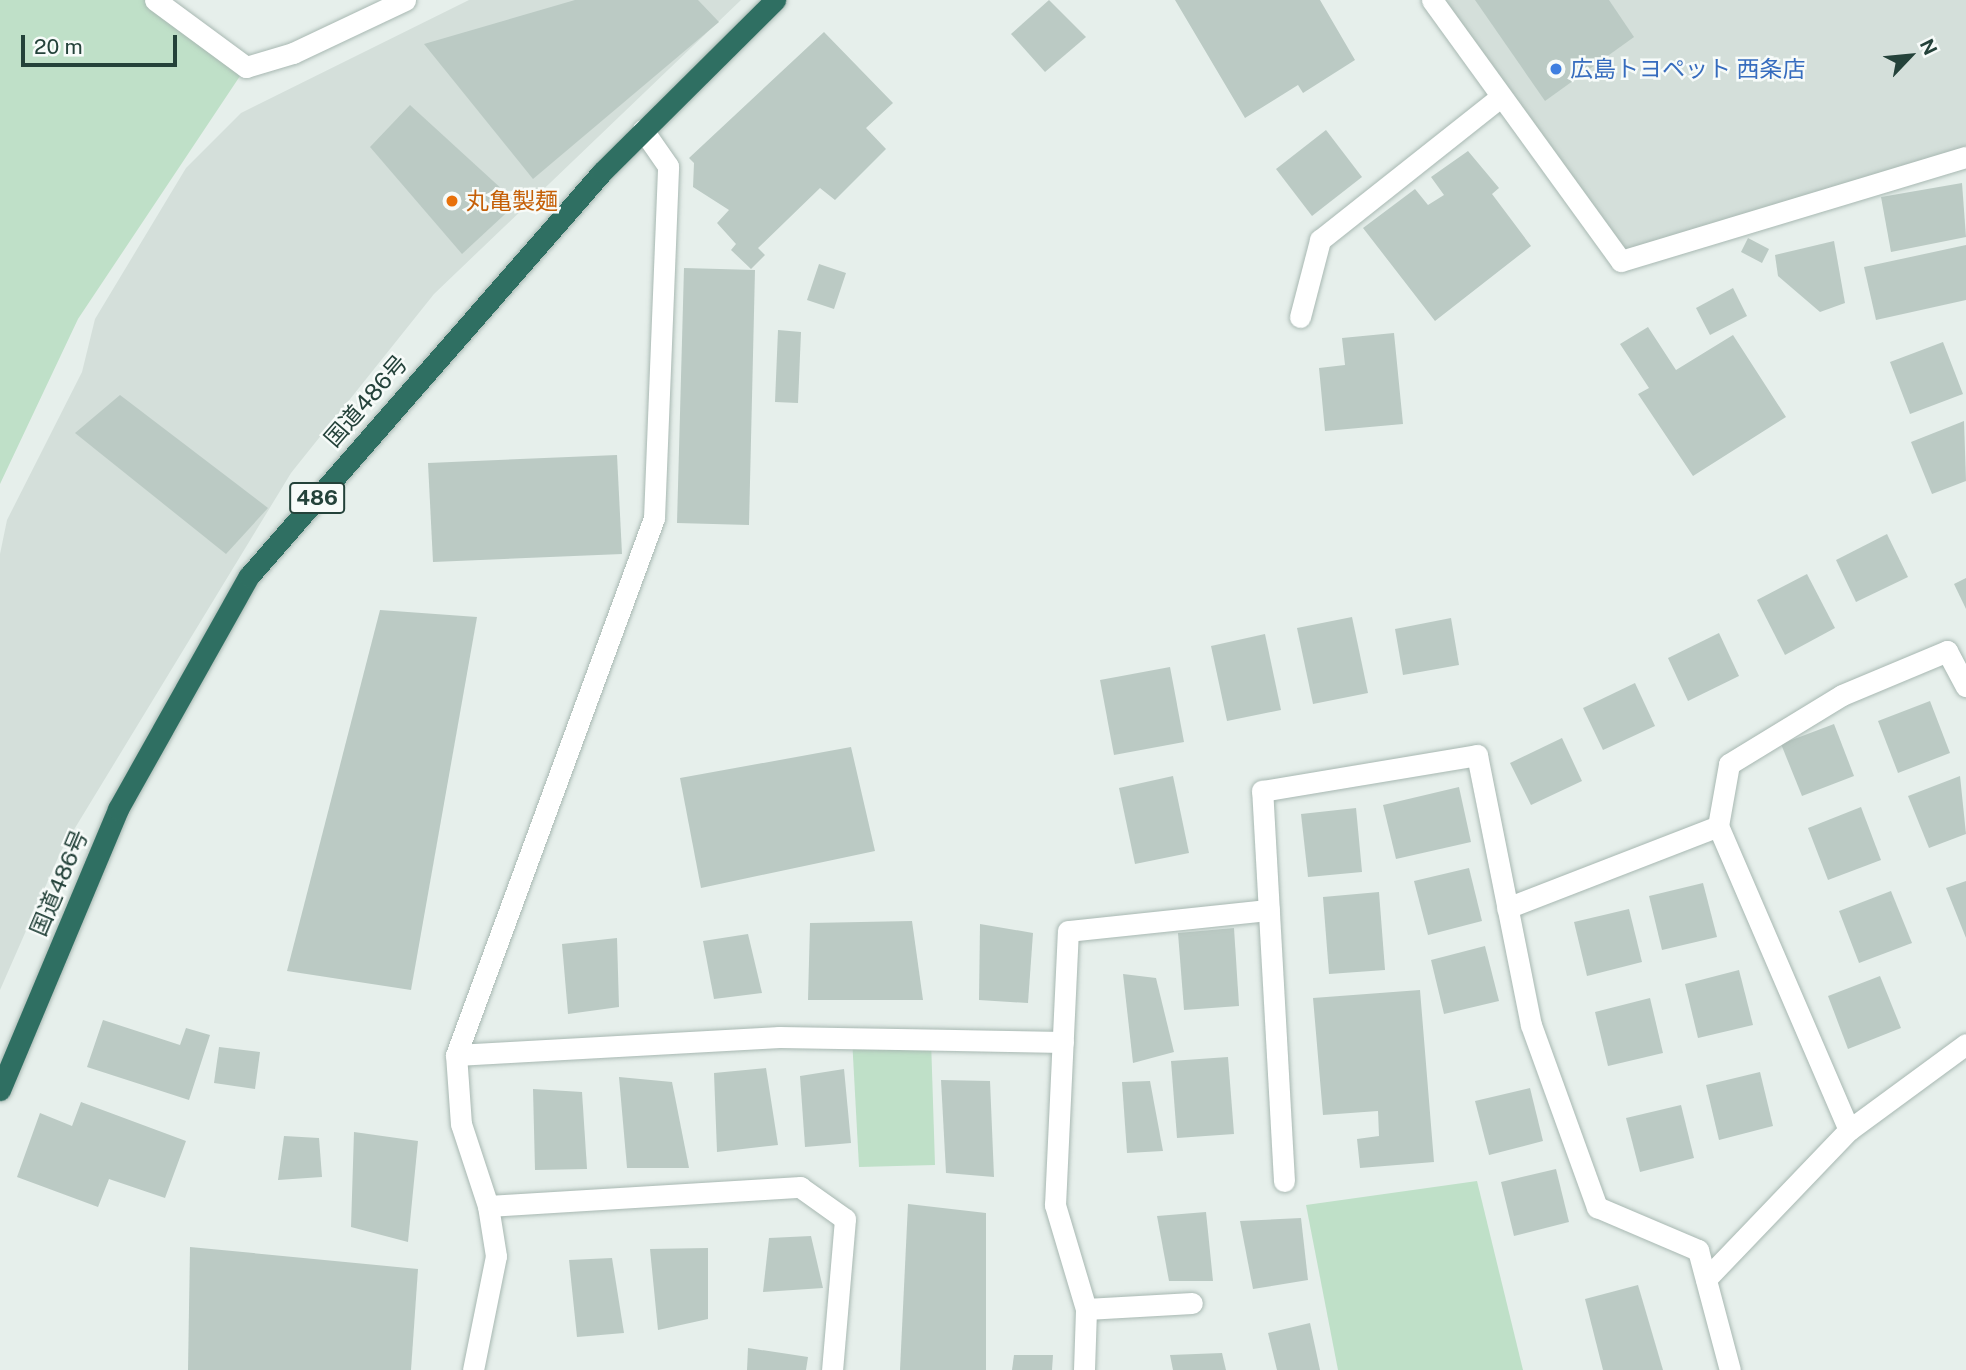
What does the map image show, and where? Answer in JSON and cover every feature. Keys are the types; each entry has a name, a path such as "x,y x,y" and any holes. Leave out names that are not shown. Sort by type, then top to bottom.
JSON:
{"highway":[{"name":"国道486号","path":"0,1090 118,809 249,576 643,130 775,0"}],"street":[{"path":"155,0 246,68 293,53 405,0"},
{"path":"1432,0 1499,98 1621,261 1966,157"},
{"path":"1300,317 1320,240 1499,98"},
{"path":"473,1370 496,1256 488,1206 461,1124 456,1055 654,518 668,166 643,130"},
{"path":"1849,1130 1718,826 1730,764 1842,695 1947,651 1966,686"},
{"path":"1284,1181 1262,791 1477,755 1531,1025 1597,1207 1698,1250 1730,1370"},
{"path":"1507,908 1718,826"},
{"path":"1084,1370 1086,1309 1055,1205 1068,931 1269,910"},
{"path":"456,1055 779,1037 1063,1042"},
{"path":"1706,1279 1849,1130 1966,1044"},
{"path":"488,1206 800,1187 845,1219 832,1370"},
{"path":"1086,1309 1192,1303"}],"shaded area":[{"path":"469,0 741,0 434,294 291,473 61,851 0,990 0,554 7,520 82,372 95,319 186,168 241,113"},
{"path":"1432,0 1966,0 1966,157 1621,261"}],"green space":[{"path":"0,0 155,0 246,67 78,319 0,484"},
{"path":"852,1038 931,1040 935,1165 859,1167"},
{"path":"1477,1181 1523,1370 1338,1370 1306,1205"}],"building":[{"path":"575,0 698,0 719,22 533,179 424,44"},
{"path":"1049,0 1086,37 1045,72 1011,34"},
{"path":"1175,0 1320,0 1355,60 1303,93 1298,85 1245,118"},
{"name":"広島トヨペット 西条店","path":"1475,0 1609,0 1634,37 1545,101"},
{"path":"824,32 893,103 866,128 886,149 835,200 820,188 758,248 765,255 751,269 731,250 736,244 717,223 729,210 693,187 694,163 689,158"},
{"path":"410,105 517,203 462,254 370,147"},
{"path":"1326,130 1362,177 1312,216 1276,169"},
{"path":"1468,151 1499,188 1492,194 1531,246 1435,321 1363,228 1415,189 1428,205 1444,195 1431,177"},
{"path":"1962,183 1966,237 1891,252 1881,197"},
{"path":"1748,238 1769,249 1762,263 1741,252"},
{"path":"1834,241 1845,303 1820,312 1778,276 1775,255"},
{"path":"1966,245 1966,300 1876,320 1864,267"},
{"path":"819,264 846,273 834,309 807,300"},
{"path":"684,268 755,270 749,525 677,523"},
{"path":"1733,288 1747,316 1710,335 1696,308"},
{"path":"1648,327 1676,370 1733,335 1786,417 1693,476 1638,394 1649,388 1620,344"},
{"path":"778,330 801,332 798,403 775,402"},
{"path":"1394,333 1403,424 1325,431 1319,368 1345,365 1342,338"},
{"path":"1943,342 1963,394 1910,414 1890,362"},
{"path":"120,395 268,508 226,554 75,433"},
{"path":"1964,421 1966,481 1932,494 1911,442"},
{"path":"617,455 622,554 433,562 428,463"},
{"path":"1887,534 1908,577 1856,602 1836,560"},
{"path":"1807,574 1835,628 1785,655 1757,600"},
{"path":"1966,578 1966,609 1954,584"},
{"path":"380,610 477,617 411,990 287,971"},
{"path":"1352,617 1368,693 1313,704 1297,628"},
{"path":"1451,618 1459,665 1403,675 1395,629"},
{"path":"1719,633 1739,676 1688,701 1668,658"},
{"path":"1265,634 1281,710 1227,721 1211,646"},
{"path":"1170,667 1184,742 1114,755 1100,680"},
{"path":"1635,683 1655,726 1603,750 1583,708"},
{"path":"1930,701 1950,753 1898,773 1878,721"},
{"path":"1834,724 1854,776 1802,796 1781,744"},
{"path":"1562,738 1582,781 1531,805 1510,763"},
{"path":"851,747 875,851 701,888 680,778"},
{"path":"1173,776 1189,853 1135,864 1119,788"},
{"path":"1960,776 1966,834 1929,848 1908,796"},
{"path":"1459,787 1471,842 1396,859 1383,805"},
{"path":"1861,807 1881,860 1828,880 1808,828"},
{"path":"1356,808 1362,872 1308,877 1301,814"},
{"path":"1469,868 1482,921 1428,935 1414,881"},
{"path":"1966,881 1966,938 1946,888"},
{"path":"1703,883 1717,937 1662,950 1649,896"},
{"path":"1891,891 1912,943 1859,963 1839,911"},
{"path":"1379,892 1385,970 1329,974 1323,897"},
{"path":"1629,909 1642,962 1587,976 1574,922"},
{"path":"912,921 923,1000 808,1000 810,923"},
{"path":"980,924 1033,933 1028,1003 979,1000"},
{"path":"1234,928 1239,1006 1184,1010 1178,933"},
{"path":"748,934 762,993 714,999 703,941"},
{"path":"617,938 619,1007 568,1014 562,944"},
{"path":"1485,946 1499,1001 1444,1014 1431,960"},
{"path":"1739,970 1753,1025 1698,1038 1685,984"},
{"path":"1123,974 1156,978 1174,1052 1133,1063"},
{"path":"1880,976 1901,1028 1848,1049 1828,996"},
{"path":"1420,990 1434,1162 1360,1168 1357,1139 1379,1136 1378,1111 1323,1115 1313,998"},
{"path":"1650,998 1663,1053 1608,1066 1595,1012"},
{"path":"103,1020 180,1045 186,1028 210,1035 189,1100 87,1067"},
{"path":"219,1047 260,1052 255,1089 214,1083"},
{"path":"1228,1057 1234,1134 1177,1138 1171,1061"},
{"path":"766,1068 778,1145 717,1152 714,1073"},
{"path":"844,1069 851,1143 805,1147 800,1076"},
{"path":"1760,1072 1773,1126 1719,1140 1706,1085"},
{"path":"619,1077 672,1082 689,1168 627,1168"},
{"path":"941,1080 990,1081 994,1177 946,1173"},
{"path":"1150,1081 1163,1151 1127,1153 1122,1082"},
{"path":"1530,1088 1543,1141 1489,1155 1475,1101"},
{"path":"533,1089 582,1092 587,1169 535,1170"},
{"path":"81,1102 186,1141 165,1198 109,1179 98,1207 17,1177 40,1113 72,1126"},
{"path":"1681,1105 1694,1158 1640,1172 1626,1118"},
{"path":"354,1132 418,1141 408,1242 351,1227"},
{"path":"284,1136 319,1138 322,1177 278,1180"},
{"path":"1556,1169 1569,1222 1514,1236 1501,1182"},
{"path":"908,1204 986,1213 986,1370 900,1370"},
{"path":"1206,1212 1213,1281 1169,1281 1157,1216"},
{"path":"1301,1218 1308,1280 1253,1289 1240,1221"},
{"path":"811,1236 823,1288 763,1292 769,1238"},
{"path":"190,1247 418,1269 411,1370 188,1370"},
{"path":"708,1248 708,1319 658,1330 650,1249"},
{"path":"612,1258 624,1333 577,1337 569,1260"},
{"path":"1638,1285 1663,1370 1603,1370 1585,1299"},
{"path":"1310,1323 1320,1370 1277,1370 1268,1333"},
{"path":"748,1348 808,1357 806,1370 747,1370"},
{"path":"1222,1353 1226,1370 1173,1370 1170,1355"},
{"path":"1014,1355 1053,1355 1052,1370 1012,1370"}],"place":[{"name":"広島トヨペット 西条店","path":"1556,69"},
{"name":"丸亀製麺","path":"452,201"}]}
